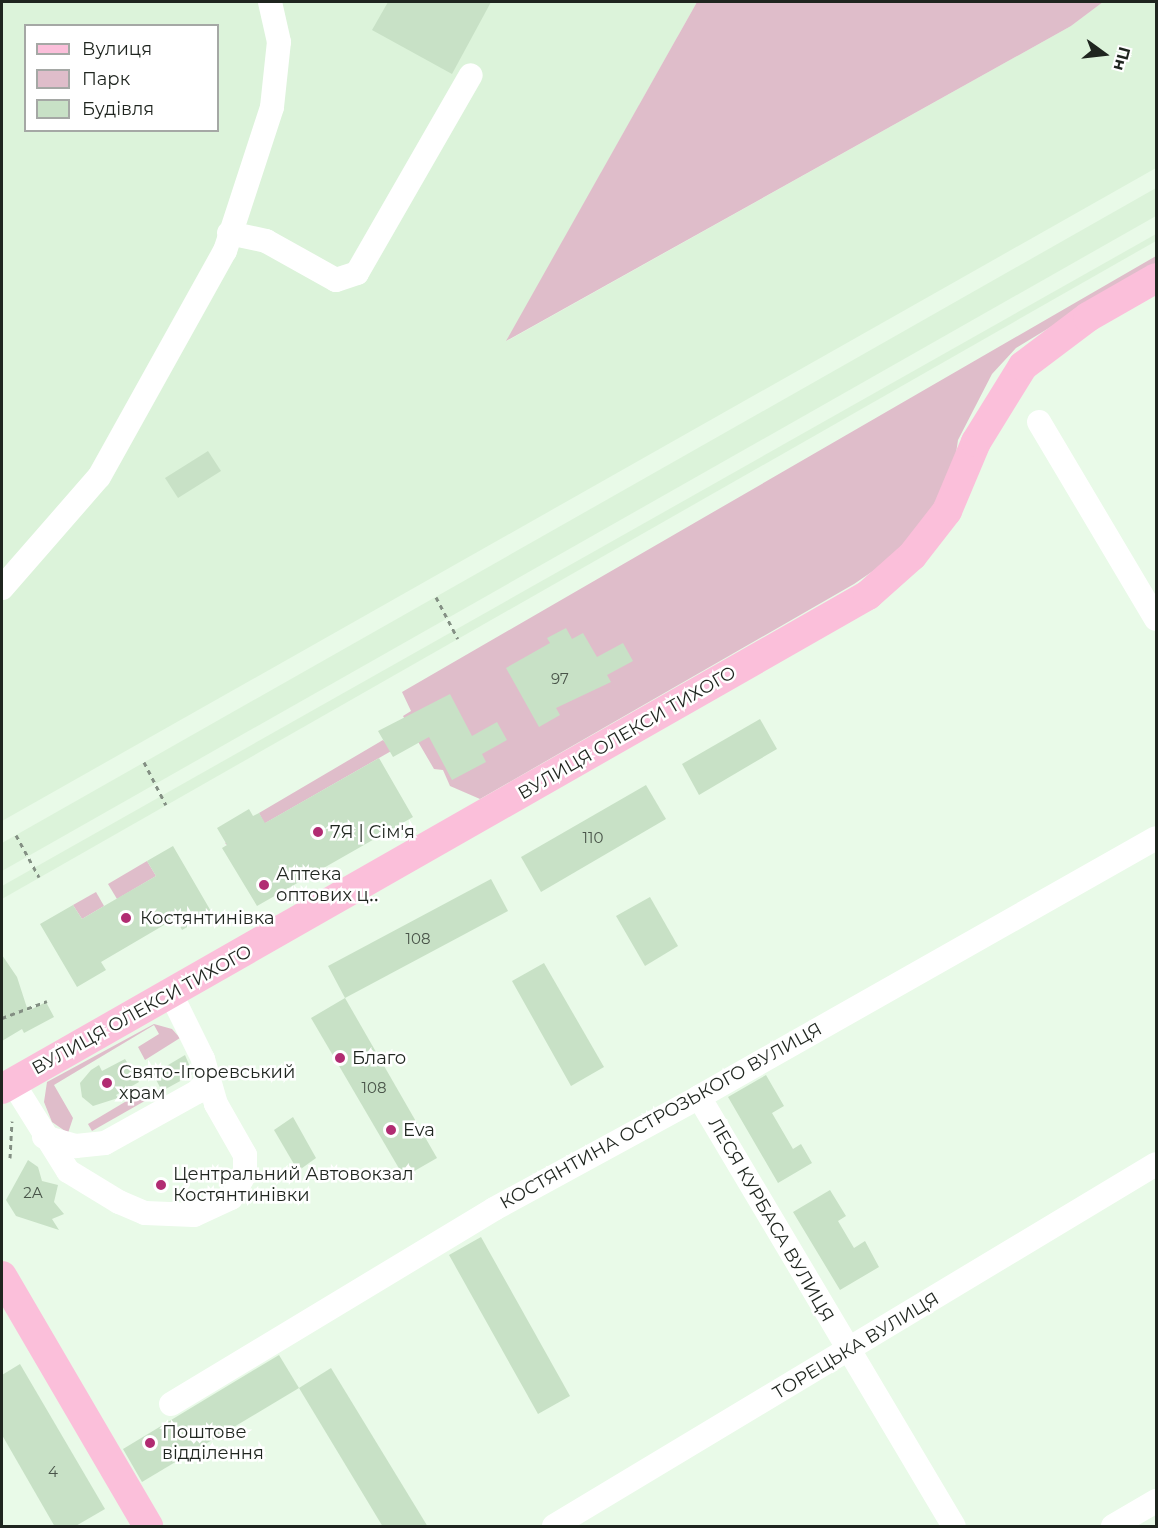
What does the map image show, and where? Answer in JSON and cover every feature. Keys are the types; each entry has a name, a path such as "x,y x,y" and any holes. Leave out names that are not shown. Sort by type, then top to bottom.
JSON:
{"main road":[{"name":"ВУЛИЦЯ ОЛЕКСИ ТИХОГО","path":"9,1096 171,994 868,595 912,556 947,511 976,442 999,399 1023,366 1088,317 1156,278"},
{"path":"2,1276 148,1527"}],"street":[{"path":"2,588 99,477 120,445 147,386 225,251 272,107 279,42 270,2"},
{"path":"229,233 266,241 336,280 357,273 471,75"},
{"path":"1039,422 1156,619"},
{"name":"КОСТЯНТИНА ОСТРОЗЬКОГО ВУЛИЦЯ","path":"171,1404 494,1209 699,1097 1156,838"},
{"path":"9,1096 45,1137 68,1171 96,1189 144,1213 194,1215 231,1198 245,1174 245,1155 216,1104 208,1078 171,994"},
{"path":"45,1137 76,1146 105,1143 197,1092 208,1078"},
{"name":"ЛЕСЯ КУРБАСА ВУЛИЦЯ","path":"699,1097 848,1352 954,1527"},
{"path":"96,1189 91,1177 94,1159 105,1143"},
{"name":"ТОРЕЦЬКА ВУЛИЦЯ","path":"554,1527 848,1352 1156,1164"},
{"path":"1113,1527 1156,1501"}],"path":[{"path":"436,597 458,639"},
{"path":"144,762 166,805"},
{"path":"16,835 39,877"},
{"path":"2,1018 47,1000"},
{"path":"9,1096 10,1158"}],"shaded area":[{"path":"2,2 697,2 507,341 1071,26 1103,2 1156,2 1156,168 2,821"},
{"path":"1156,188 1156,216 2,871 2,843"},
{"path":"1156,234 1156,241 2,899 2,886"}],"green space":[{"path":"697,2 1103,2 1071,26 506,341"},
{"path":"1156,256 1156,263 1016,348 992,374 958,440 955,460 939,501 892,558 854,584 480,799 450,786 443,770 434,769 403,716 411,711 402,692"},
{"path":"383,740 393,750 227,845 225,843 263,821 259,813"},
{"path":"147,861 156,876 117,899 108,884"},
{"path":"96,892 104,906 82,919 73,905"},
{"path":"154,1024 172,1029 180,1038 145,1060 138,1047 159,1034 154,1025 54,1085 73,1118 68,1133 52,1122 44,1102 47,1082"},
{"path":"145,1090 150,1098 92,1131 88,1124"}],"building":[{"path":"388,2 491,2 452,74 372,30"},
{"path":"208,451 221,471 178,498 165,478"},
{"path":"566,628 572,639 583,633 597,657 623,643 633,661 607,675 611,682 556,708 560,715 539,727 506,668 550,643 547,638"},
{"path":"450,694 472,736 497,722 507,740 482,754 486,762 452,780 429,737 393,757 378,731"},
{"path":"760,719 777,749 699,795 682,764"},
{"path":"379,758 413,817 257,906 222,848 227,845 217,828 249,809 253,816 259,813 265,823"},
{"path":"646,785 666,819 541,892 521,857"},
{"path":"173,846 212,913 182,930 176,918 101,962 106,970 77,987 40,924 73,905 82,919 156,876 147,861"},
{"path":"491,879 508,911 345,998 328,966"},
{"path":"650,897 678,946 645,966 616,916"},
{"path":"2,955 17,977 28,1011 46,1002 54,1017 24,1033 22,1029 2,1041"},
{"path":"544,963 604,1067 571,1086 512,981"},
{"path":"345,998 437,1158 404,1177 311,1018"},
{"path":"185,1055 193,1074 162,1091 153,1074"},
{"name":"Свято-Ігоревський храм","path":"125,1059 139,1082 116,1095 118,1098 93,1106 82,1097 80,1083 91,1070 99,1065 102,1071"},
{"path":"766,1075 784,1106 772,1113 793,1149 801,1144 812,1163 778,1183 728,1097"},
{"path":"293,1117 316,1158 298,1171 274,1130"},
{"path":"28,1160 38,1167 42,1181 58,1185 54,1202 64,1214 52,1219 59,1230 16,1216 6,1200"},
{"path":"830,1190 846,1216 838,1221 854,1248 865,1241 879,1267 840,1290 793,1212"},
{"path":"481,1237 570,1396 538,1414 449,1255"},
{"path":"279,1355 299,1388 142,1482 123,1449"},
{"path":"20,1364 105,1509 74,1527 55,1527 2,1435 2,1375"},
{"path":"331,1368 428,1527 383,1527 299,1388"}],"place":[{"name":"7Я | Сім'я","path":"318,832"},
{"name":"Аптека оптових ц‥","path":"264,885"},
{"name":"Костянтинівка","path":"126,918"},
{"name":"Благо","path":"340,1058"},
{"name":"Свято-Ігоревський храм","path":"107,1083"},
{"name":"Eva","path":"391,1130"},
{"name":"Центральний Автовокзал Костянтинівки","path":"161,1185"},
{"name":"Поштове відділення","path":"150,1443"}]}
